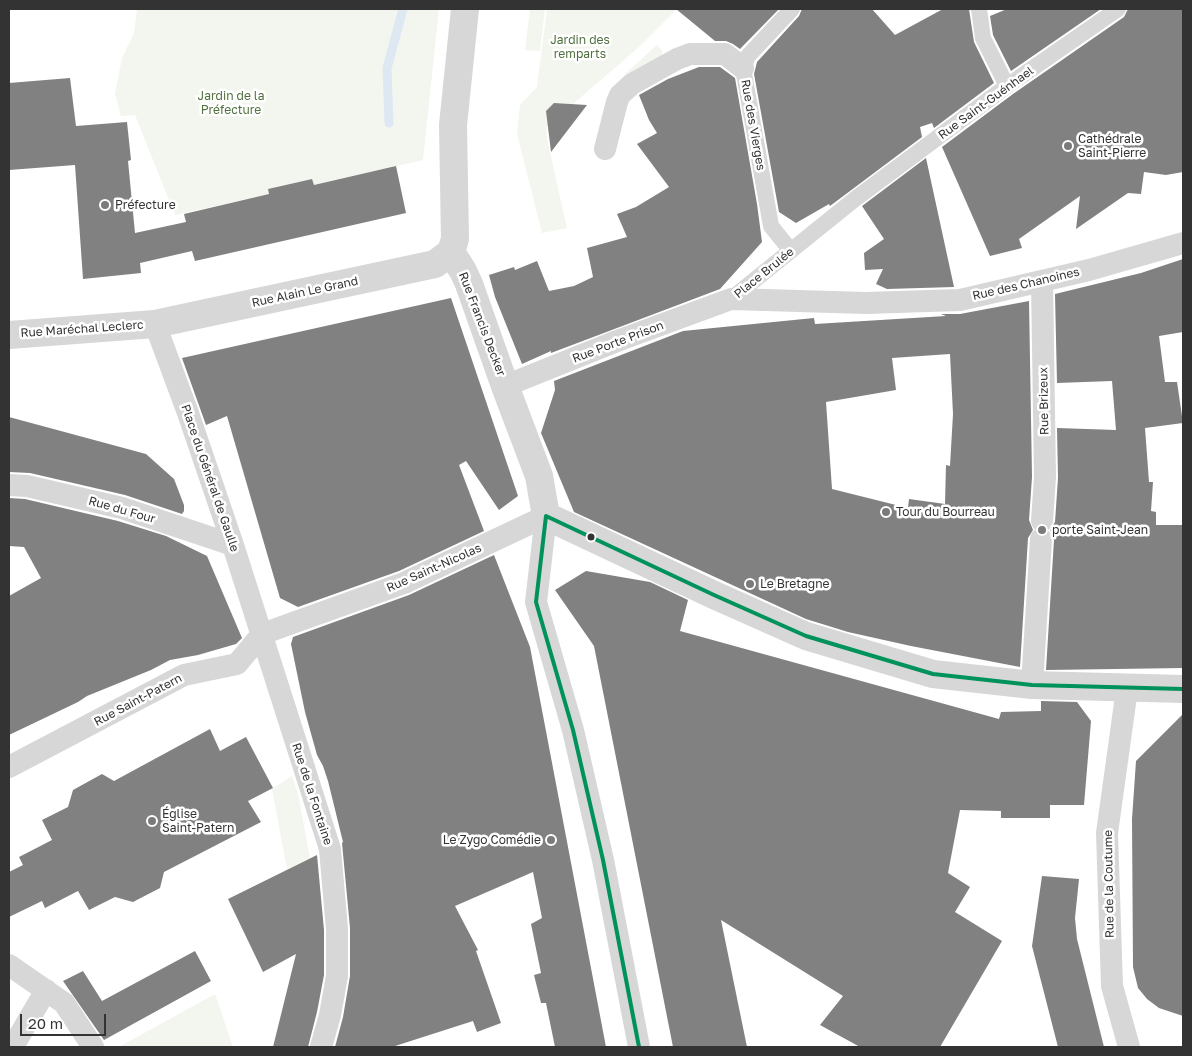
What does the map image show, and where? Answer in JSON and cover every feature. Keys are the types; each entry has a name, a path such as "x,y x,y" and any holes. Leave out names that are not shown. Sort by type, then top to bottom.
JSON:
{"street":[{"path":"451,252 455,239 453,125 465,9"},
{"name":"Rue des Vierges","path":"790,251 771,226 743,68 748,56 792,9"},
{"path":"979,9 983,38 1008,86"},
{"name":"Rue Saint-Guénhael","path":"855,200 1008,86 1118,9"},
{"path":"606,149 617,102 620,95 632,84 677,59 690,54 725,54 743,68"},
{"name":"Place Brulée","path":"731,299 855,200"},
{"name":"Rue des Chanoines","path":"866,303 960,300 1089,270 1183,243"},
{"name":"Rue Alain Le Grand","path":"155,324 435,264 451,252"},
{"name":"Rue Francis Decker","path":"451,252 469,284 539,476 546,516"},
{"name":"Rue Brizeux","path":"1032,685 1045,477 1042,281"},
{"name":"Place Brulée","path":"731,299 866,303"},
{"name":"Rue Porte Prison","path":"505,386 617,341 731,299"},
{"name":"Rue Maréchal Leclerc","path":"9,335 155,324"},
{"name":"Place du Général de Gaulle","path":"155,324 185,404 262,634"},
{"name":"Rue du Four","path":"9,485 27,486 122,508 233,545"},
{"path":"639,1047 605,868 573,730 536,602 546,516 806,636 933,674 1032,685 1183,689"},
{"name":"Rue Saint-Nicolas","path":"262,634 404,583 546,516"},
{"name":"Rue Saint-Patern","path":"9,767 184,675 237,664 262,634"},
{"name":"Rue de la Fontaine","path":"262,634 330,849 336,929 337,976 330,1015 321,1047"},
{"name":"Rue de la Coutume","path":"1127,689 1107,833 1112,986 1130,1047"},
{"path":"9,965 64,1003 93,1047"},
{"path":"9,1047 18,1038 46,990"}],"green space":[{"name":"Jardin de la Préfecture","path":"137,9 439,9 423,160 314,185 311,179 268,189 269,194 175,215 135,115 121,116 115,94 122,58 134,33"},
{"path":"530,9 545,9 540,51 525,50"},
{"name":"Jardin des remparts","path":"547,9 677,9 639,47 573,104 553,104 548,126 546,127 547,139 567,228 542,233 517,134 520,105 537,87"},
{"path":"657,45 662,50 662,55 628,78 625,74"},
{"path":"292,776 298,794 310,858 287,869 272,789"},
{"path":"215,994 233,1047 119,1047"}],"building":[{"path":"676,9 779,9 740,49 726,41 715,41"},
{"path":"802,9 872,9 895,35 943,9 969,9 974,42 994,83 934,128 932,123 920,127 922,137 830,206 829,204 796,223 779,212 754,74 757,62 799,16"},
{"path":"1007,9 1101,9 1011,71 993,35 990,16"},
{"name":"Cathédrale Saint-Pierre","path":"1128,9 1183,9 1183,172 1166,175 1144,172 1141,194 1128,193 1076,229 1080,196 1019,239 1022,248 990,256 942,147 1013,94 1124,17"},
{"path":"699,67 720,67 735,78 762,242 720,289 551,353 551,351 522,364 495,297 489,275 514,267 515,270 537,261 549,291 574,286 593,277 587,248 627,237 617,214 636,207 669,187 637,144 657,133 649,120 639,95 668,79"},
{"path":"70,78 76,126 127,122 131,160 128,161 135,233 186,222 184,214 269,194 268,189 312,179 314,185 396,166 406,213 195,261 192,251 140,263 141,273 83,279 75,165 9,170 9,83"},
{"path":"554,103 587,105 551,152 546,111"},
{"path":"926,158 954,287 887,289 876,284 883,269 865,270 864,253 884,239 862,206"},
{"path":"1183,259 1183,332 1159,336 1165,382 1177,382 1183,423 1145,428 1149,482 1153,482 1151,511 1156,512 1156,525 1183,525 1183,668 1046,670 1054,540 1050,530 1055,522 1058,478 1057,428 1116,430 1112,381 1057,383 1055,294 1141,273"},
{"path":"451,298 518,496 499,510 466,461 459,465 484,531 399,571 298,607 280,598 227,416 206,425 182,358"},
{"path":"1029,301 1032,477 1029,520 1033,530 1028,538 1020,667 848,632 806,619 574,512 541,433 555,390 554,381 683,331 814,318 815,324 960,314","holes":["950,354 953,414 950,466 946,465 945,504 909,499 908,508 832,489 826,402 896,390 892,358"]},
{"path":"9,417 146,454 174,479 184,505 184,511 182,514 125,495 30,473 9,472"},
{"path":"9,498 25,499 118,521 166,536 207,556 242,638 236,644 198,655 170,660 151,670 87,696 9,735 9,596 41,578 24,547 9,546"},
{"path":"494,555 530,647 606,1047 555,1047 546,1003 541,1003 534,975 541,973 531,924 542,918 533,872 455,906 478,950 476,951 501,1023 477,1032 473,1021 392,1047 335,1047 343,1017 350,976 350,928 343,842 328,781 317,755 305,712 291,644 293,637 409,595"},
{"path":"586,571 650,582 688,600 680,631 999,719 1001,712 1041,711 1041,701 1077,702 1091,721 1084,805 1050,805 1050,818 1001,818 1001,811 960,810 948,873 970,887 955,912 1002,941 940,1047 860,1047 820,1025 843,996 721,920 747,1047 673,1047 594,646 555,590"},
{"path":"1183,714 1183,1016 1159,1008 1147,999 1138,988 1133,967 1132,819 1136,761"},
{"name":"Église Saint-Patern","path":"210,729 220,751 246,737 273,788 248,801 261,822 164,872 160,888 133,902 115,897 89,910 78,891 45,908 42,901 9,917 9,872 23,865 19,857 52,840 42,820 68,807 73,790 102,774 114,781"},
{"path":"317,855 324,930 324,975 317,1012 308,1047 273,1047 296,954 263,972 228,899"},
{"path":"1042,876 1079,879 1075,918 1077,939 1104,1047 1058,1047 1032,946"},
{"path":"195,951 211,981 104,1040 63,981 83,971 102,1001"}],"waterway":[{"path":"389,123 387,68 403,9"}],"transit line":[{"path":"639,1047 603,860 573,730 536,602 546,516 806,636 933,674 1032,685 1183,689"}],"place":[{"name":"Cathédrale Saint-Pierre","path":"1068,146"},
{"name":"Préfecture","path":"105,205"},
{"name":"Tour du Bourreau","path":"886,512"},
{"name":"porte Saint-Jean","path":"1042,530"},
{"name":"Le Bretagne","path":"750,584"},
{"name":"Église Saint-Patern","path":"152,821"},
{"name":"Le Zygo Comédie","path":"551,840"}]}
